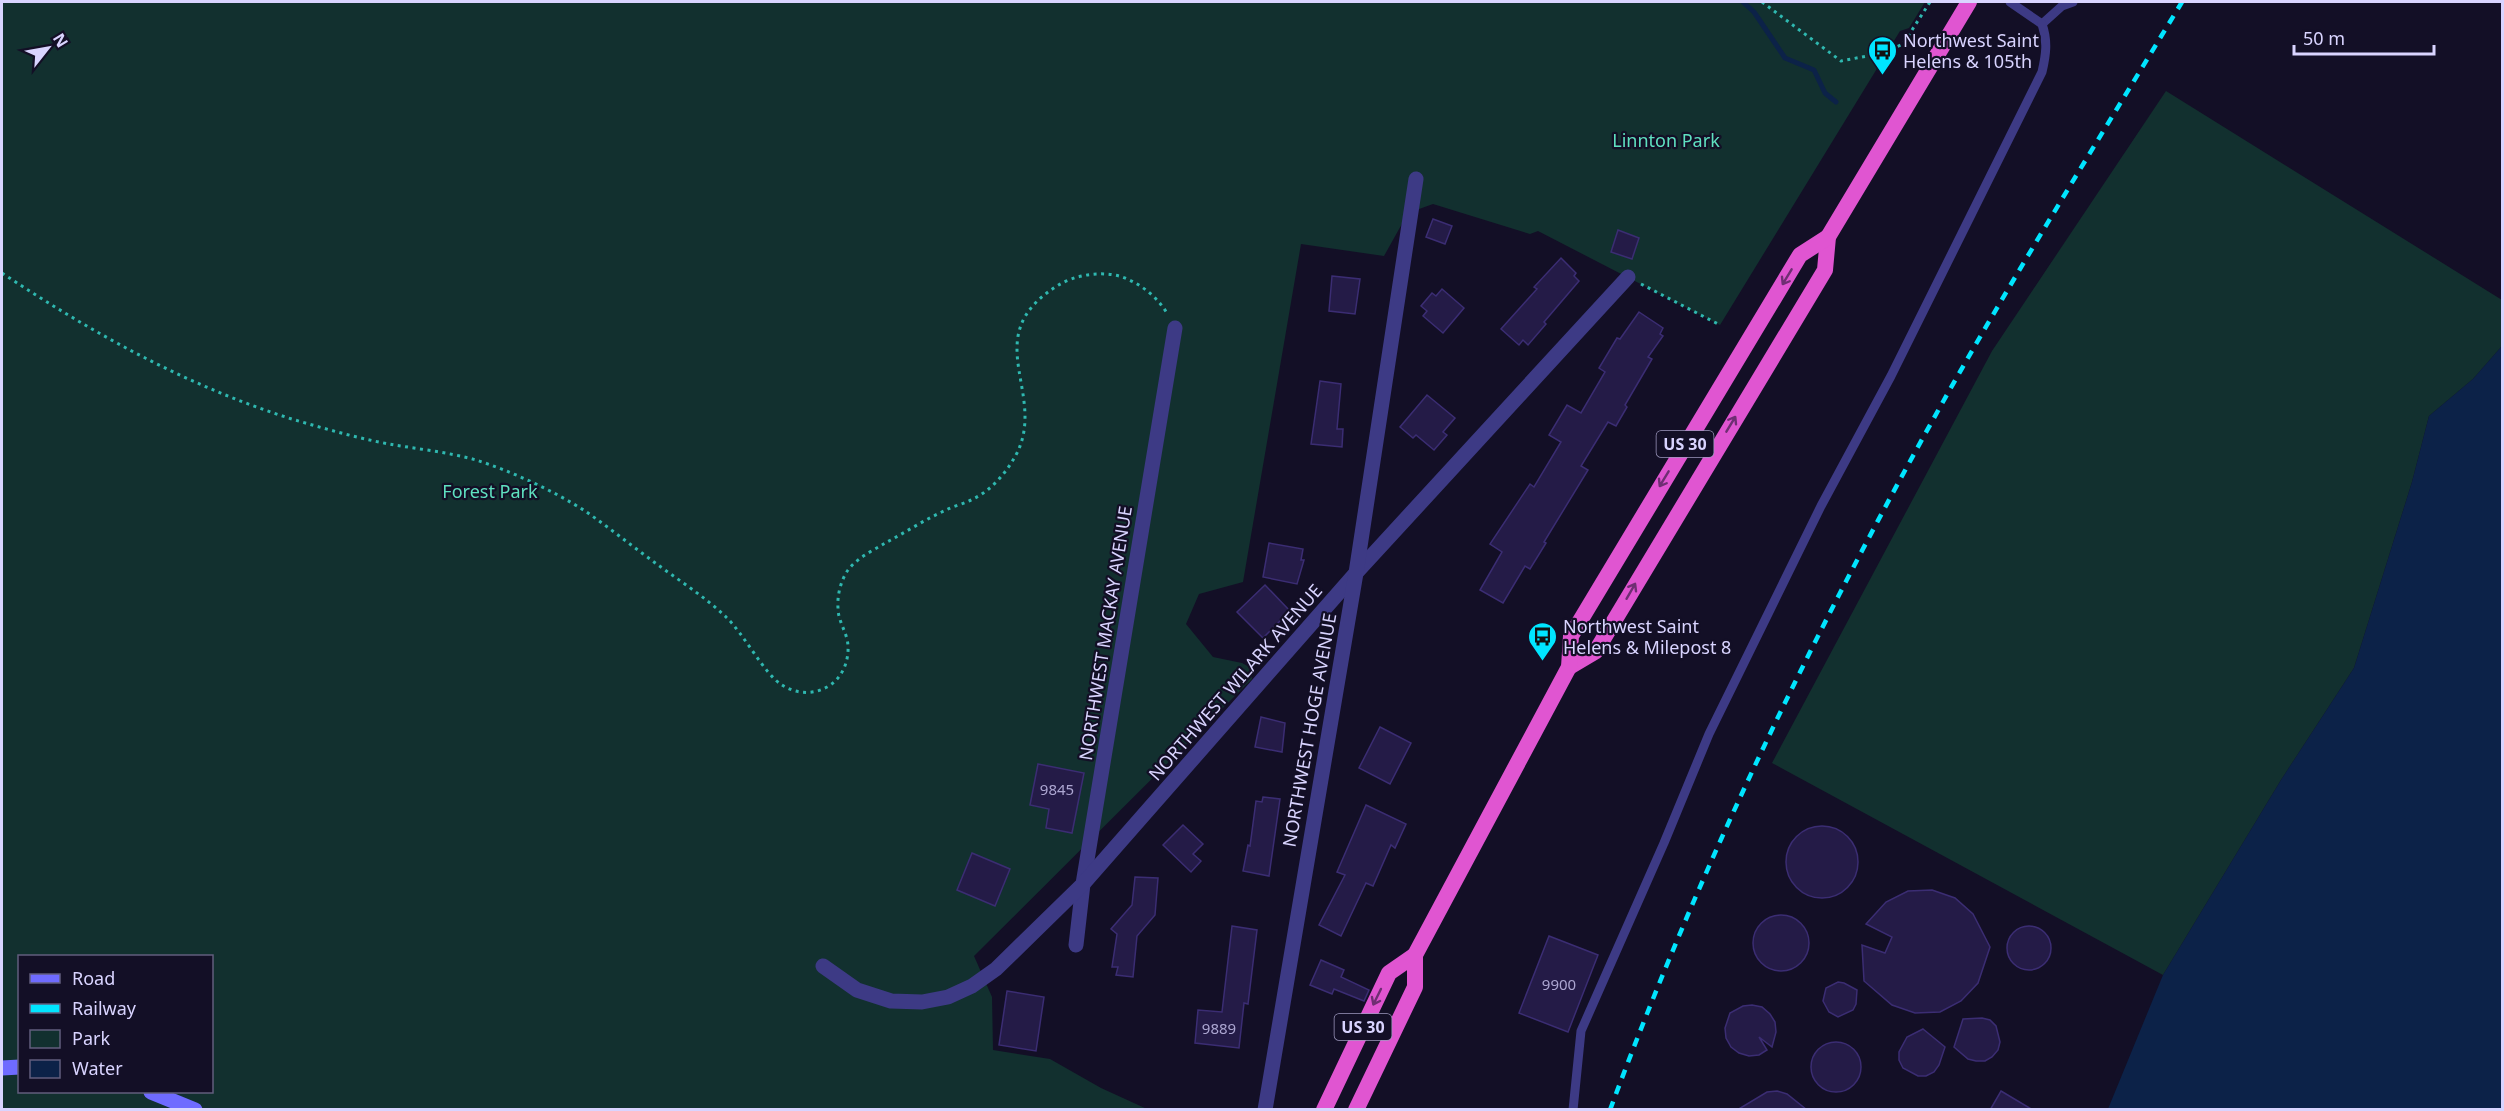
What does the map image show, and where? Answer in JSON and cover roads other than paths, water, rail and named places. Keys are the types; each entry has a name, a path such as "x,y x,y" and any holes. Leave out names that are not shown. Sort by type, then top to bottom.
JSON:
{"highway":[{"name":"US 30","path":"1569,667 1596,651 1825,270 1828,237 1969,2"},
{"name":"US 30","path":"1324,1110 1389,973 1415,955 1569,667 1571,636 1800,255 1828,237"},
{"name":"US 30","path":"1356,1110 1415,987 1415,955"}],"main road":[{"path":"2,1068 18,1066"},
{"path":"153,1093 195,1110"}],"street":[{"name":"NORTHWEST HOGE AVENUE","path":"1264,1110 1356,573 1416,179"},
{"name":"NORTHWEST WILARK AVENUE","path":"823,966 857,990 891,1001 922,1002 948,997 972,986 996,969 1083,884 1356,573 1628,277"},
{"name":"NORTHWEST MACKAY AVENUE","path":"1076,945 1083,884 1175,328"}],"lane":[{"path":"1573,1110 1581,1031 1664,843 1708,734 1811,527 1891,376 2042,72 2046,55 2046,36 2042,24 2010,2"},
{"path":"2042,24 2062,6 2073,2"}],"water":[{"path":"2502,346 2502,1109 2108,1109 2163,975 2281,780 2354,668 2412,482 2429,416 2473,379"}],"waterway":[{"path":"1743,2 1754,12 1785,58 1814,70 1825,93 1836,102"}],"railway":[{"path":"1610,1110 1645,1018 1722,837 1806,660 1944,400 2182,2"}],"place":[{"name":"Northwest Saint Helens & 105th","path":"1882,76"},
{"name":"Northwest Saint Helens & Milepost 8","path":"1542,662"}],"park label":[{"name":"Linnton Park","path":"1666,140"},
{"name":"Forest Park","path":"490,491"}]}
